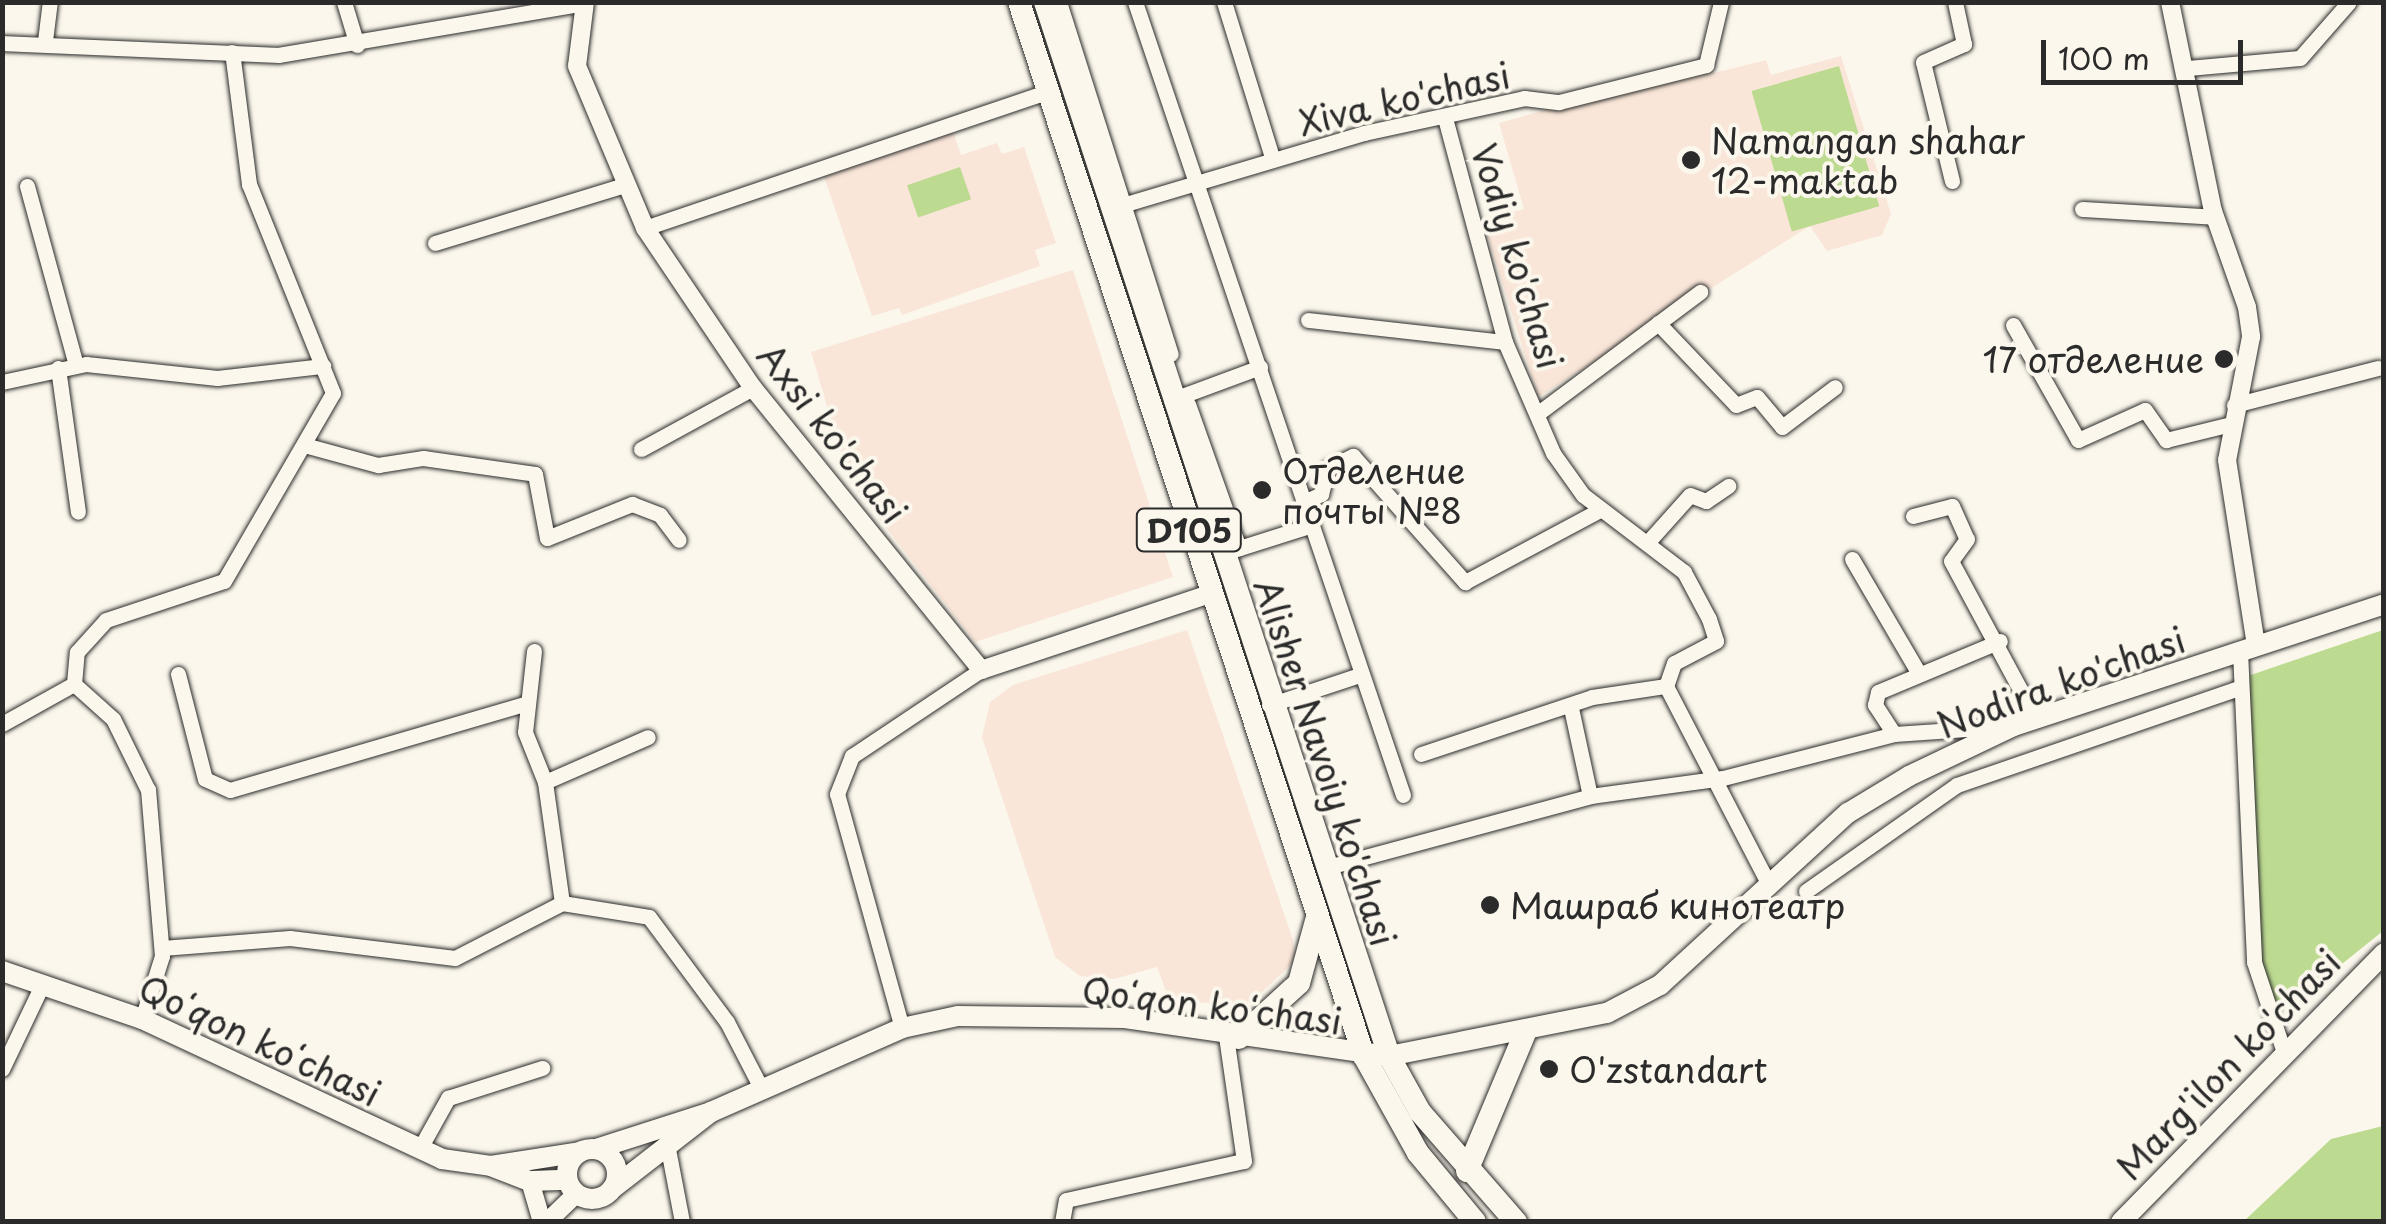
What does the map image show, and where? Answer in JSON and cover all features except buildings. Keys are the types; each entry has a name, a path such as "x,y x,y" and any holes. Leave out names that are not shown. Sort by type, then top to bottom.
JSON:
{"main road":[{"name":"Alisher Navoiy ko'chasi","path":"1019,2 1364,1056"},
{"name":"Alisher Navoiy ko'chasi","path":"1055,5 1229,551 1269,706 1389,1056 1467,1172 1516,1222"},
{"name":"Nodira ko'chasi","path":"1364,1056 1389,1056 1525,1033 1607,1013 1660,984 1848,813 1909,776 2014,726 2384,604"},
{"path":"1232,1037 1300,983 1317,918"},
{"name":"Marg'ilon ko'chasi","path":"2121,1222 2282,1049 2384,953"},
{"name":"Qoʻqon koʻchasi","path":"2,970 142,1019 419,1150 491,1166 530,1181 571,1187 600,1198 711,1112"},
{"name":"Qoʻqon koʻchasi","path":"491,1166 588,1150 711,1112 902,1028 958,1016 1125,1018 1364,1056"},
{"path":"1467,1172 1525,1033"},
{"name":"D105","path":"1364,1056 1418,1153 1475,1222"},
{"path":"571,1187 588,1150 615,1163 613,1188"}],"street":[{"path":"44,40 50,2"},
{"path":"344,2 357,45"},
{"path":"1134,2 1403,796"},
{"path":"1224,2 1273,160"},
{"name":"Xiva ko'chasi","path":"1117,207 1273,160 1524,98 1560,102 1706,64 1721,2"},
{"path":"1952,181 1924,62 1964,44 1954,2"},
{"path":"2170,2 2188,68 2215,217 2251,336 2233,414 2231,502 2248,648 2241,687 2254,962 2282,1049"},
{"path":"2188,68 2300,58 2350,2"},
{"path":"2,43 44,40 232,52 357,45 586,3"},
{"name":"Axsi ko'chasi","path":"586,3 577,66 621,186 645,228 753,388 981,670"},
{"path":"74,684 81,642 106,620 224,581 332,405 322,366 249,184 232,52"},
{"path":"645,228 1046,92"},
{"name":"Vodiy ko'chasi","path":"1445,118 1505,342 1563,472 1600,510 1692,582 1716,637 1674,663 1666,686"},
{"path":"28,186 76,365"},
{"path":"434,243 621,186"},
{"path":"2082,209 2215,217"},
{"path":"1537,414 1700,292"},
{"path":"1308,320 1505,342"},
{"path":"1658,322 1724,394 1739,406 1759,398 1782,427 1835,387"},
{"path":"2013,325 2078,440 2146,410 2166,440 2233,414 2378,368"},
{"path":"2,382 76,365 217,378 322,366"},
{"path":"1177,397 1260,367"},
{"path":"58,368 78,512"},
{"path":"641,449 753,388"},
{"path":"308,446 378,465 423,458 535,474 547,538 632,504 660,515 679,540"},
{"path":"1304,502 1321,494 1328,468 1353,456 1465,582 1600,510"},
{"path":"1646,543 1690,495 1706,501 1728,486"},
{"path":"1913,516 1950,502 1966,539 1951,561 2000,641 2036,719"},
{"path":"1229,551 1312,525"},
{"path":"1852,559 1918,672"},
{"path":"902,1028 838,794 852,756 981,670 1210,594"},
{"path":"1894,734 1875,695 1918,672 2000,641"},
{"path":"534,650 525,704 545,782 562,904"},
{"path":"178,674 205,779 230,790 525,704"},
{"path":"1269,706 1359,675"},
{"path":"2,724 74,684"},
{"path":"74,684 113,719 148,790 162,948 142,1019"},
{"path":"1421,754 1571,708 1666,686 1707,779 1768,884"},
{"path":"1806,891 1924,802 2003,765 2241,687"},
{"path":"1571,708 1590,796"},
{"path":"1324,868 1590,796 1707,779 1894,734 2014,726"},
{"path":"545,782 648,737"},
{"path":"1909,776 1924,802"},
{"path":"162,948 290,938 455,958 562,904 649,917 727,1022 760,1088"},
{"path":"2,1069 43,983"},
{"path":"1062,1222 1066,1200 1244,1160 1232,1037"},
{"path":"419,1150 448,1098 542,1068"},
{"path":"668,1149 682,1222"},
{"path":"530,1181 544,1222"},
{"path":"544,1222 571,1187"}],"shaded area":[{"name":"Namangan shahar 12-maktab","path":"1841,56 1891,214 1882,235 1827,251 1810,226 1538,397 1483,221 1524,209 1499,123 1710,64 1714,73 1766,60 1771,75"},
{"path":"952,129 961,155 997,143 1002,154 1024,147 1056,243 1035,250 1040,266 902,315 899,308 872,316 823,174"},
{"path":"1073,270 1173,577 975,642 849,480 811,352"},
{"path":"1187,630 1293,940 1296,960 1246,1007 1169,999 1157,967 1114,979 1080,976 1055,957 982,737 990,702 1013,685"}],"green space":[{"path":"1839,66 1879,206 1792,231 1752,91"},
{"path":"960,167 971,199 918,217 907,185"},
{"path":"2383,630 2383,931 2276,1017 2258,946 2248,676"},
{"path":"2383,1126 2383,1221 2244,1221 2331,1139"}],"place":[{"name":"Namangan shahar 12-maktab","path":"1691,160"},
{"name":"17 отделение","path":"2224,359"},
{"name":"Отделение почты №8","path":"1262,490"},
{"name":"Машраб кинотеатр","path":"1490,905"},
{"name":"O'zstandart","path":"1549,1069"}]}
